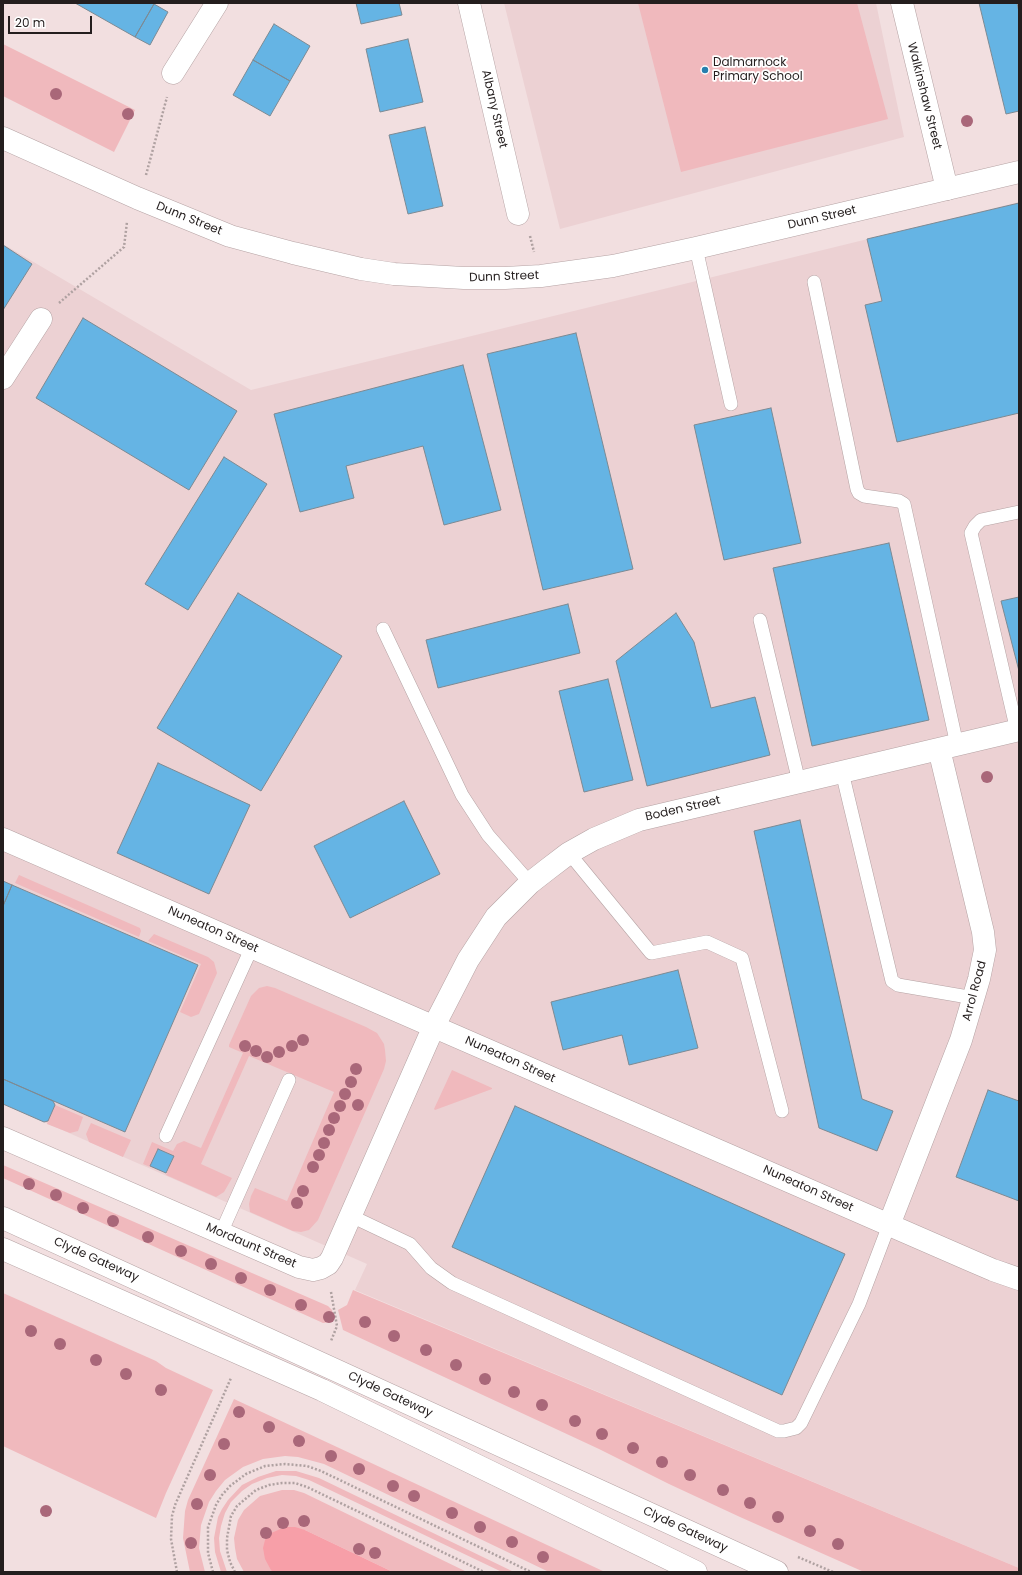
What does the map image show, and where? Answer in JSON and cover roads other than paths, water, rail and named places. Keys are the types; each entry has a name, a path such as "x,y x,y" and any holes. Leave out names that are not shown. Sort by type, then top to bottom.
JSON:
{"street":[{"path":"173,73 218,3"},
{"name":"Albany Street","path":"469,3 518,214"},
{"name":"Walkinshaw Street","path":"902,3 947,189"},
{"name":"Dunn Street","path":"3,138 230,236 327,261 394,274 464,278 541,276 613,266 1019,172"},
{"path":"3,378 41,319"},
{"name":"Boden Street","path":"434,1026 455,983 496,917 530,884 569,854 594,839 639,820 1018,730"},
{"name":"Arrol Road","path":"889,1225 961,1040 983,962 984,941 948,747"},
{"name":"Nuneaton Street","path":"3,839 889,1225 993,1270 1019,1279"},
{"path":"351,1216 434,1026"},
{"name":"Mordaunt Street","path":"3,1138 299,1267 313,1270 325,1266 332,1258 351,1216"},
{"name":"Clyde Gateway","path":"3,1218 777,1572"},
{"name":"Clyde Gateway","path":"3,1248 322,1390 696,1572"}],"lane":[{"path":"696,248 731,404"},
{"path":"814,282 857,489 859,493 864,496 899,501 904,504 948,747"},
{"path":"1018,730 971,533 981,520 1019,512"},
{"path":"760,620 799,782"},
{"path":"383,629 462,795 488,835 530,884"},
{"path":"842,772 892,981 898,985 974,998"},
{"path":"569,854 651,953 707,942 742,958 782,1111"},
{"path":"166,1136 252,947"},
{"path":"221,1233 289,1080"},
{"path":"351,1216 410,1244 431,1268 452,1284 771,1427 784,1431 796,1428 801,1423 858,1304 889,1225"}],"place":[{"name":"Dalmarnock Primary School","path":"705,70"}]}
